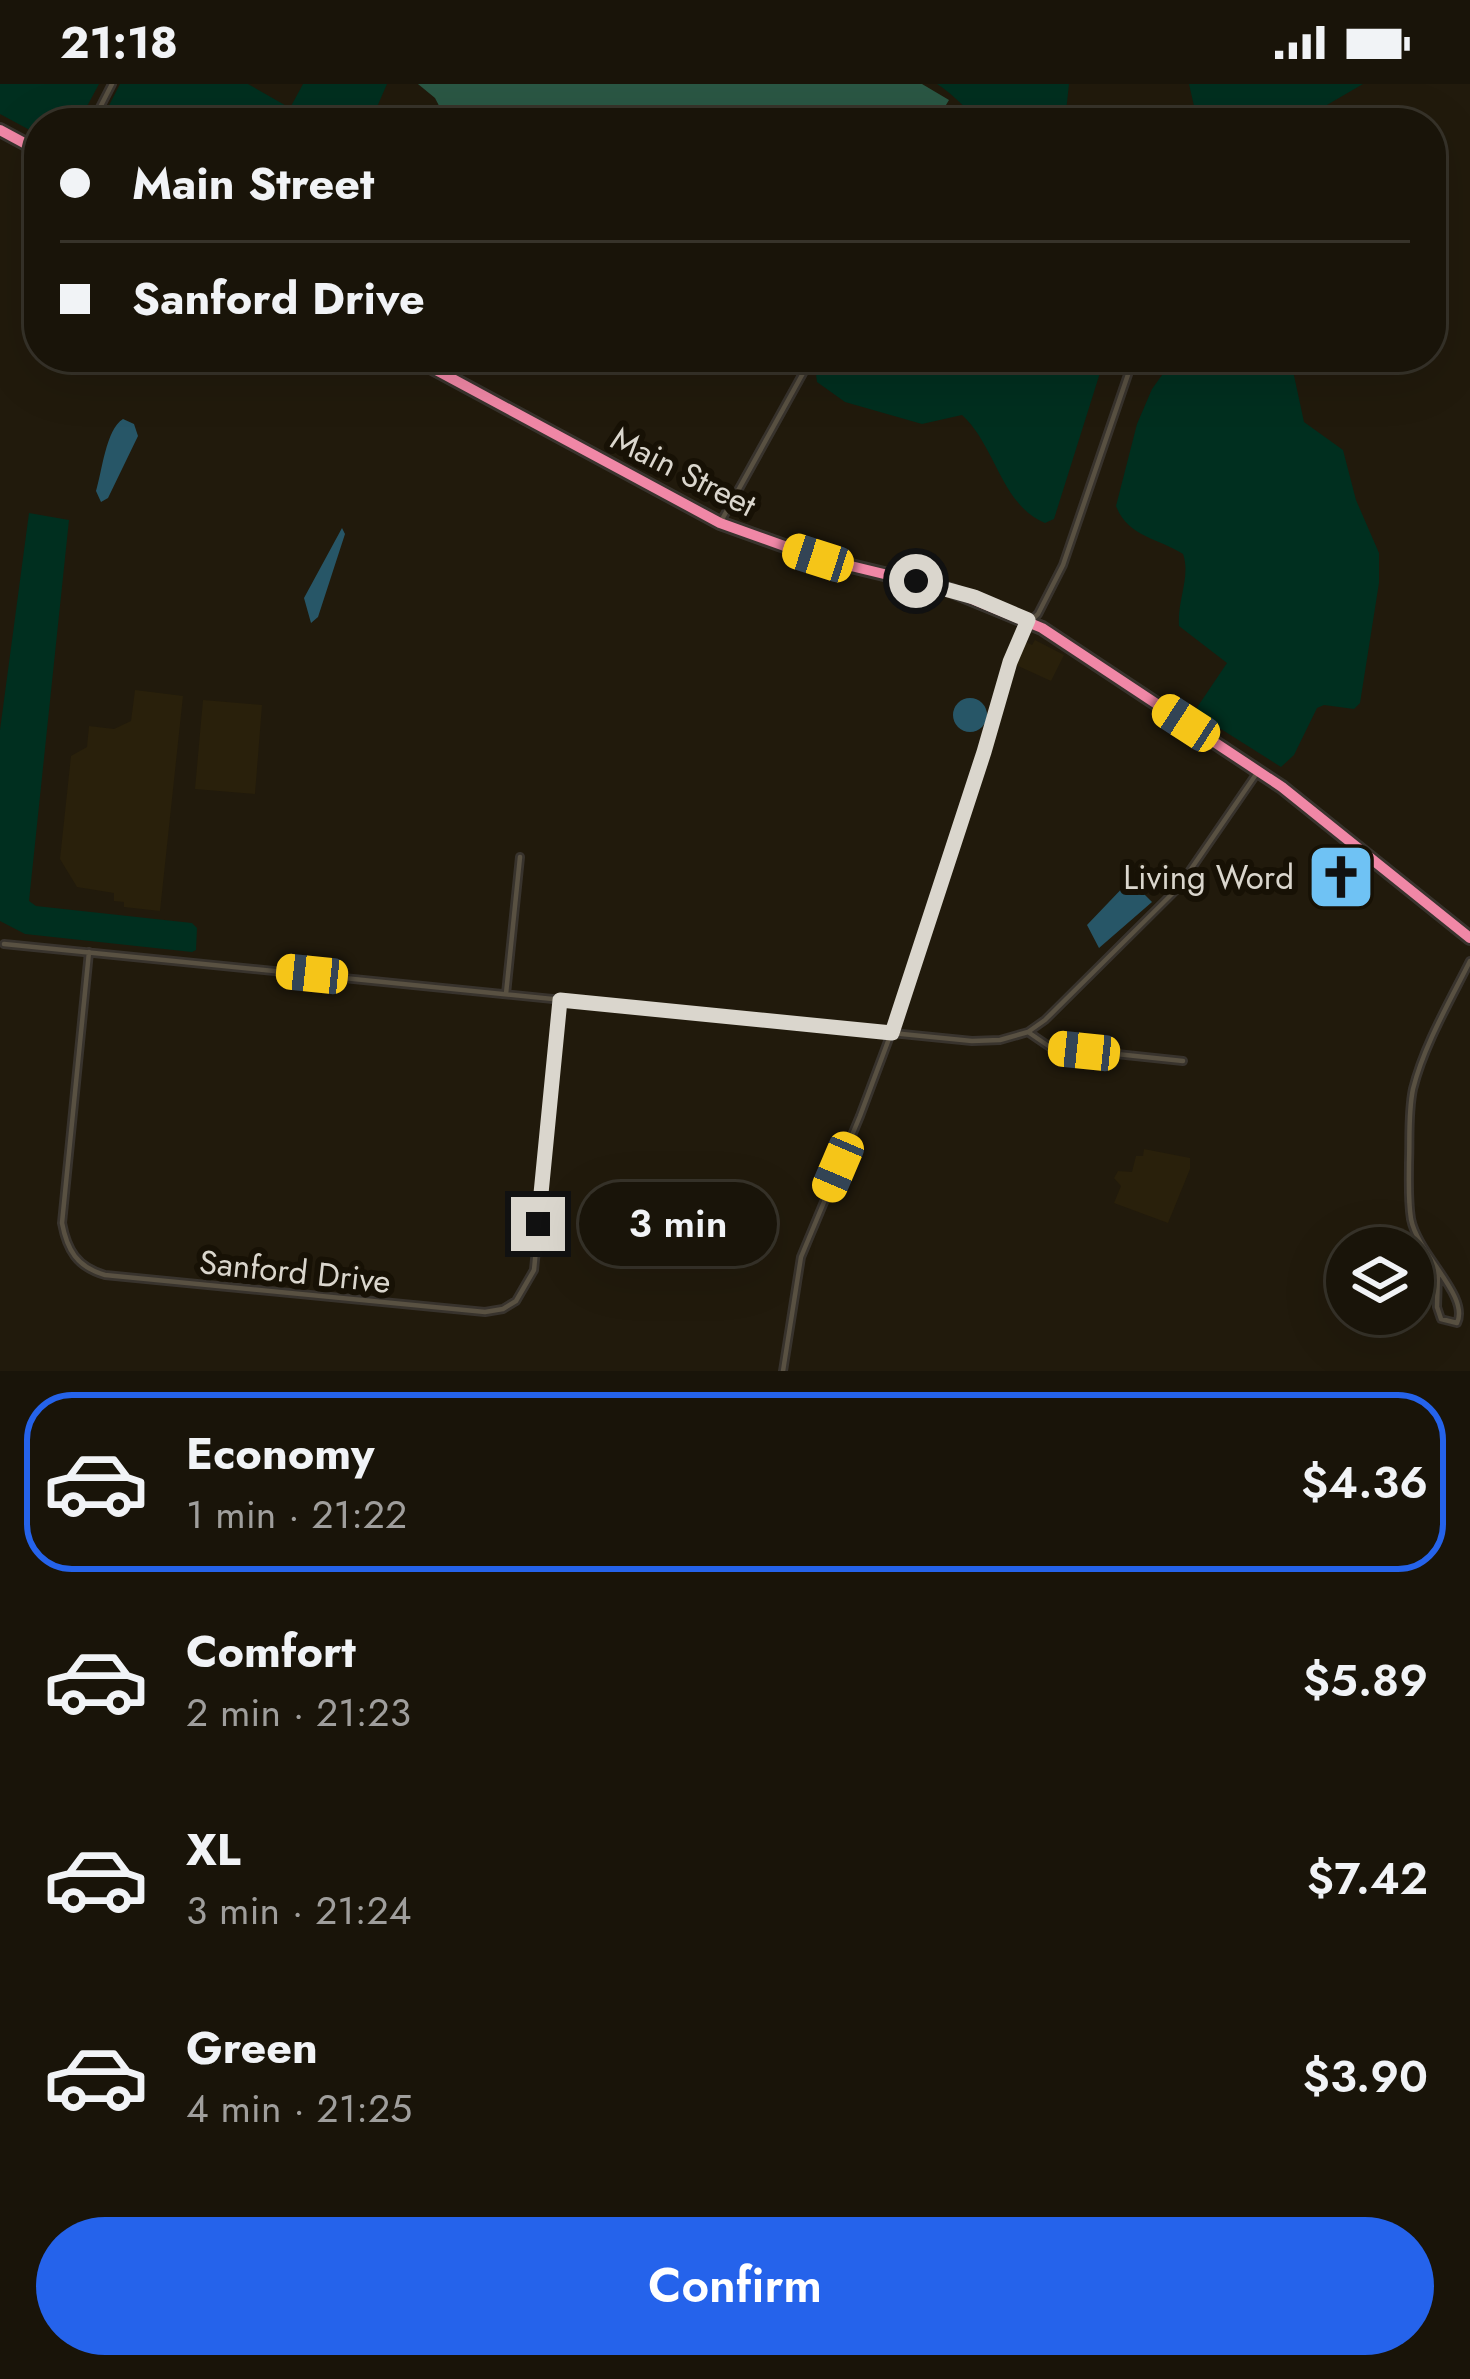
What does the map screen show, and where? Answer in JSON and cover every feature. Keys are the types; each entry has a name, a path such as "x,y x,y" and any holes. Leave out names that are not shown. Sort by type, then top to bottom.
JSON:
{"highway":[{"name":"Main Street","path":"440,372 721,523 818,558 950,590 1028,620 1258,771 1470,938"}],"street":[{"path":"721,523 804,372"},
{"path":"783,1371 800,1257 892,1033 1010,662 1071,544 1129,372"},
{"path":"4,944 986,1042 1028,1032 1045,1020 1178,888 1258,771"},
{"path":"506,994 520,857"},
{"name":"Sanford Drive","path":"89,952 63,1198 68,1246 81,1264 105,1275 230,1289 466,1312 497,1311 516,1301 534,1270 560,1000"},
{"path":"1438,1271 1437,1307 1442,1319 1457,1323 1463,1307 1460,1299 1438,1271 1427,1257 1411,1220 1411,1102 1418,1072 1470,961"},
{"path":"1028,1032 1050,1048 1183,1061"}],"shaded area":[{"path":"1035,640 1064,655 1051,681 1016,665 1026,642 1032,645"},
{"path":"135,690 183,696 160,911 124,907 124,902 114,901 114,893 77,887 60,859 71,756 87,747 89,726 114,729 131,721"},
{"path":"203,700 262,705 255,794 195,789"},
{"path":"1144,1149 1190,1158 1168,1223 1114,1203 1121,1186 1114,1178 1118,1171 1132,1172 1136,1156 1143,1156"}],"green space":[{"path":"0,84 99,84 86,108 24,108 24,127 0,114"},
{"path":"120,84 248,84 290,108 108,108"},
{"path":"303,84 387,84 377,108 290,108"},
{"path":"418,84 922,84 949,100 944,108 440,108"},
{"path":"937,84 1069,84 1066,108 966,108"},
{"path":"1189,84 1363,84 1322,108 1194,106"},
{"path":"1100,372 1054,519 1045,523 1018,503 962,415 922,424 845,402 817,382 816,374"},
{"path":"1164,372 1293,372 1304,422 1343,450 1356,500 1379,553 1379,583 1360,703 1354,709 1317,708 1294,755 1281,767 1194,712 1227,663 1179,626 1183,554 1136,531 1116,506 1137,424"},
{"path":"29,513 69,520 29,901 36,906 192,923 197,928 192,952 25,934 0,921 0,730"}],"water":[{"path":"123,419 134,424 138,436 108,498 101,502 96,491 105,452"},
{"path":"342,528 345,534 318,617 311,623 304,598"},
{"path":"970,698 982,703 987,715 982,727 970,732 958,727 953,715 958,703"},
{"path":"1130,880 1152,902 1099,948 1087,925"}],"place":[{"name":"Living Word","path":"1341,877"}],"route":[{"path":"538,1224 560,1000 892,1033 1010,662 1028,620 974,597 916,581"}]}
